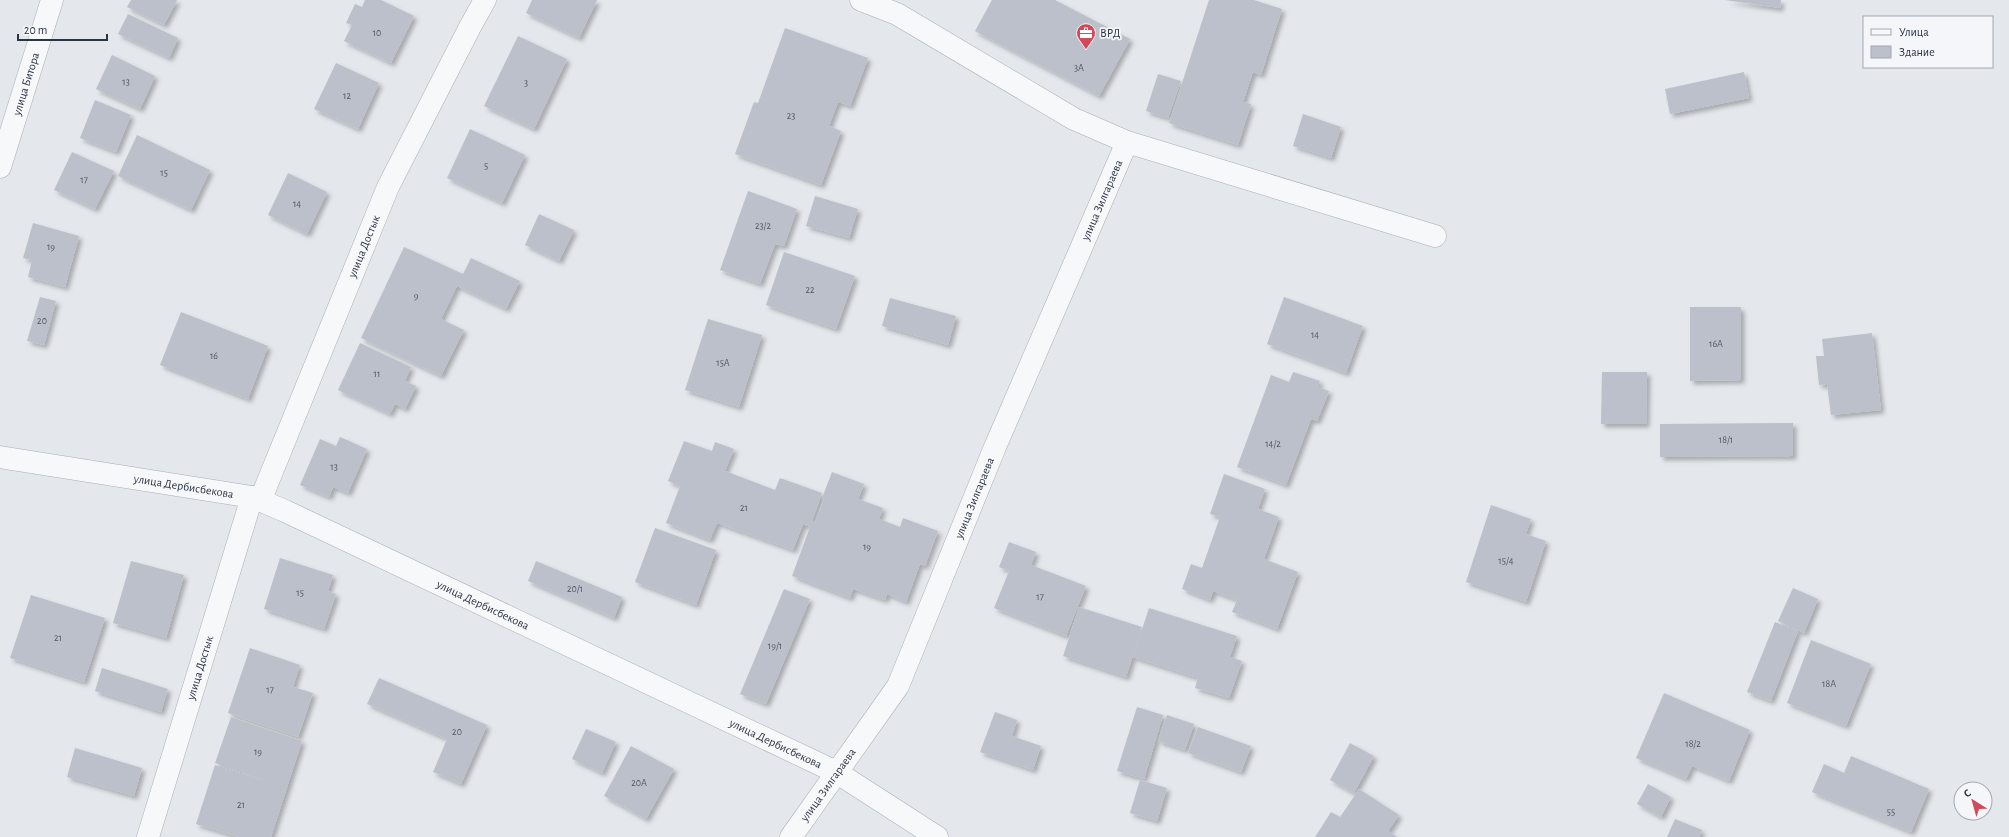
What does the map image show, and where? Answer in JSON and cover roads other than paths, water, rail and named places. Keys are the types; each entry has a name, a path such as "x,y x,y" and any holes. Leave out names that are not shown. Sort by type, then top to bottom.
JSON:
{"street":[{"name":"улица Битора","path":"0,167 52,0"},
{"name":"улица Достык","path":"148,837 256,499 388,187 485,0"},
{"path":"861,0 897,14 1074,119 1127,142 1435,236"},
{"name":"улица Зилгараева","path":"791,837 898,686 995,448 1127,142"},
{"name":"улица Дербисбекова","path":"0,457 256,499 285,511 836,772 937,837"}],"place":[{"name":"ВРД","path":"1086,50"}]}
